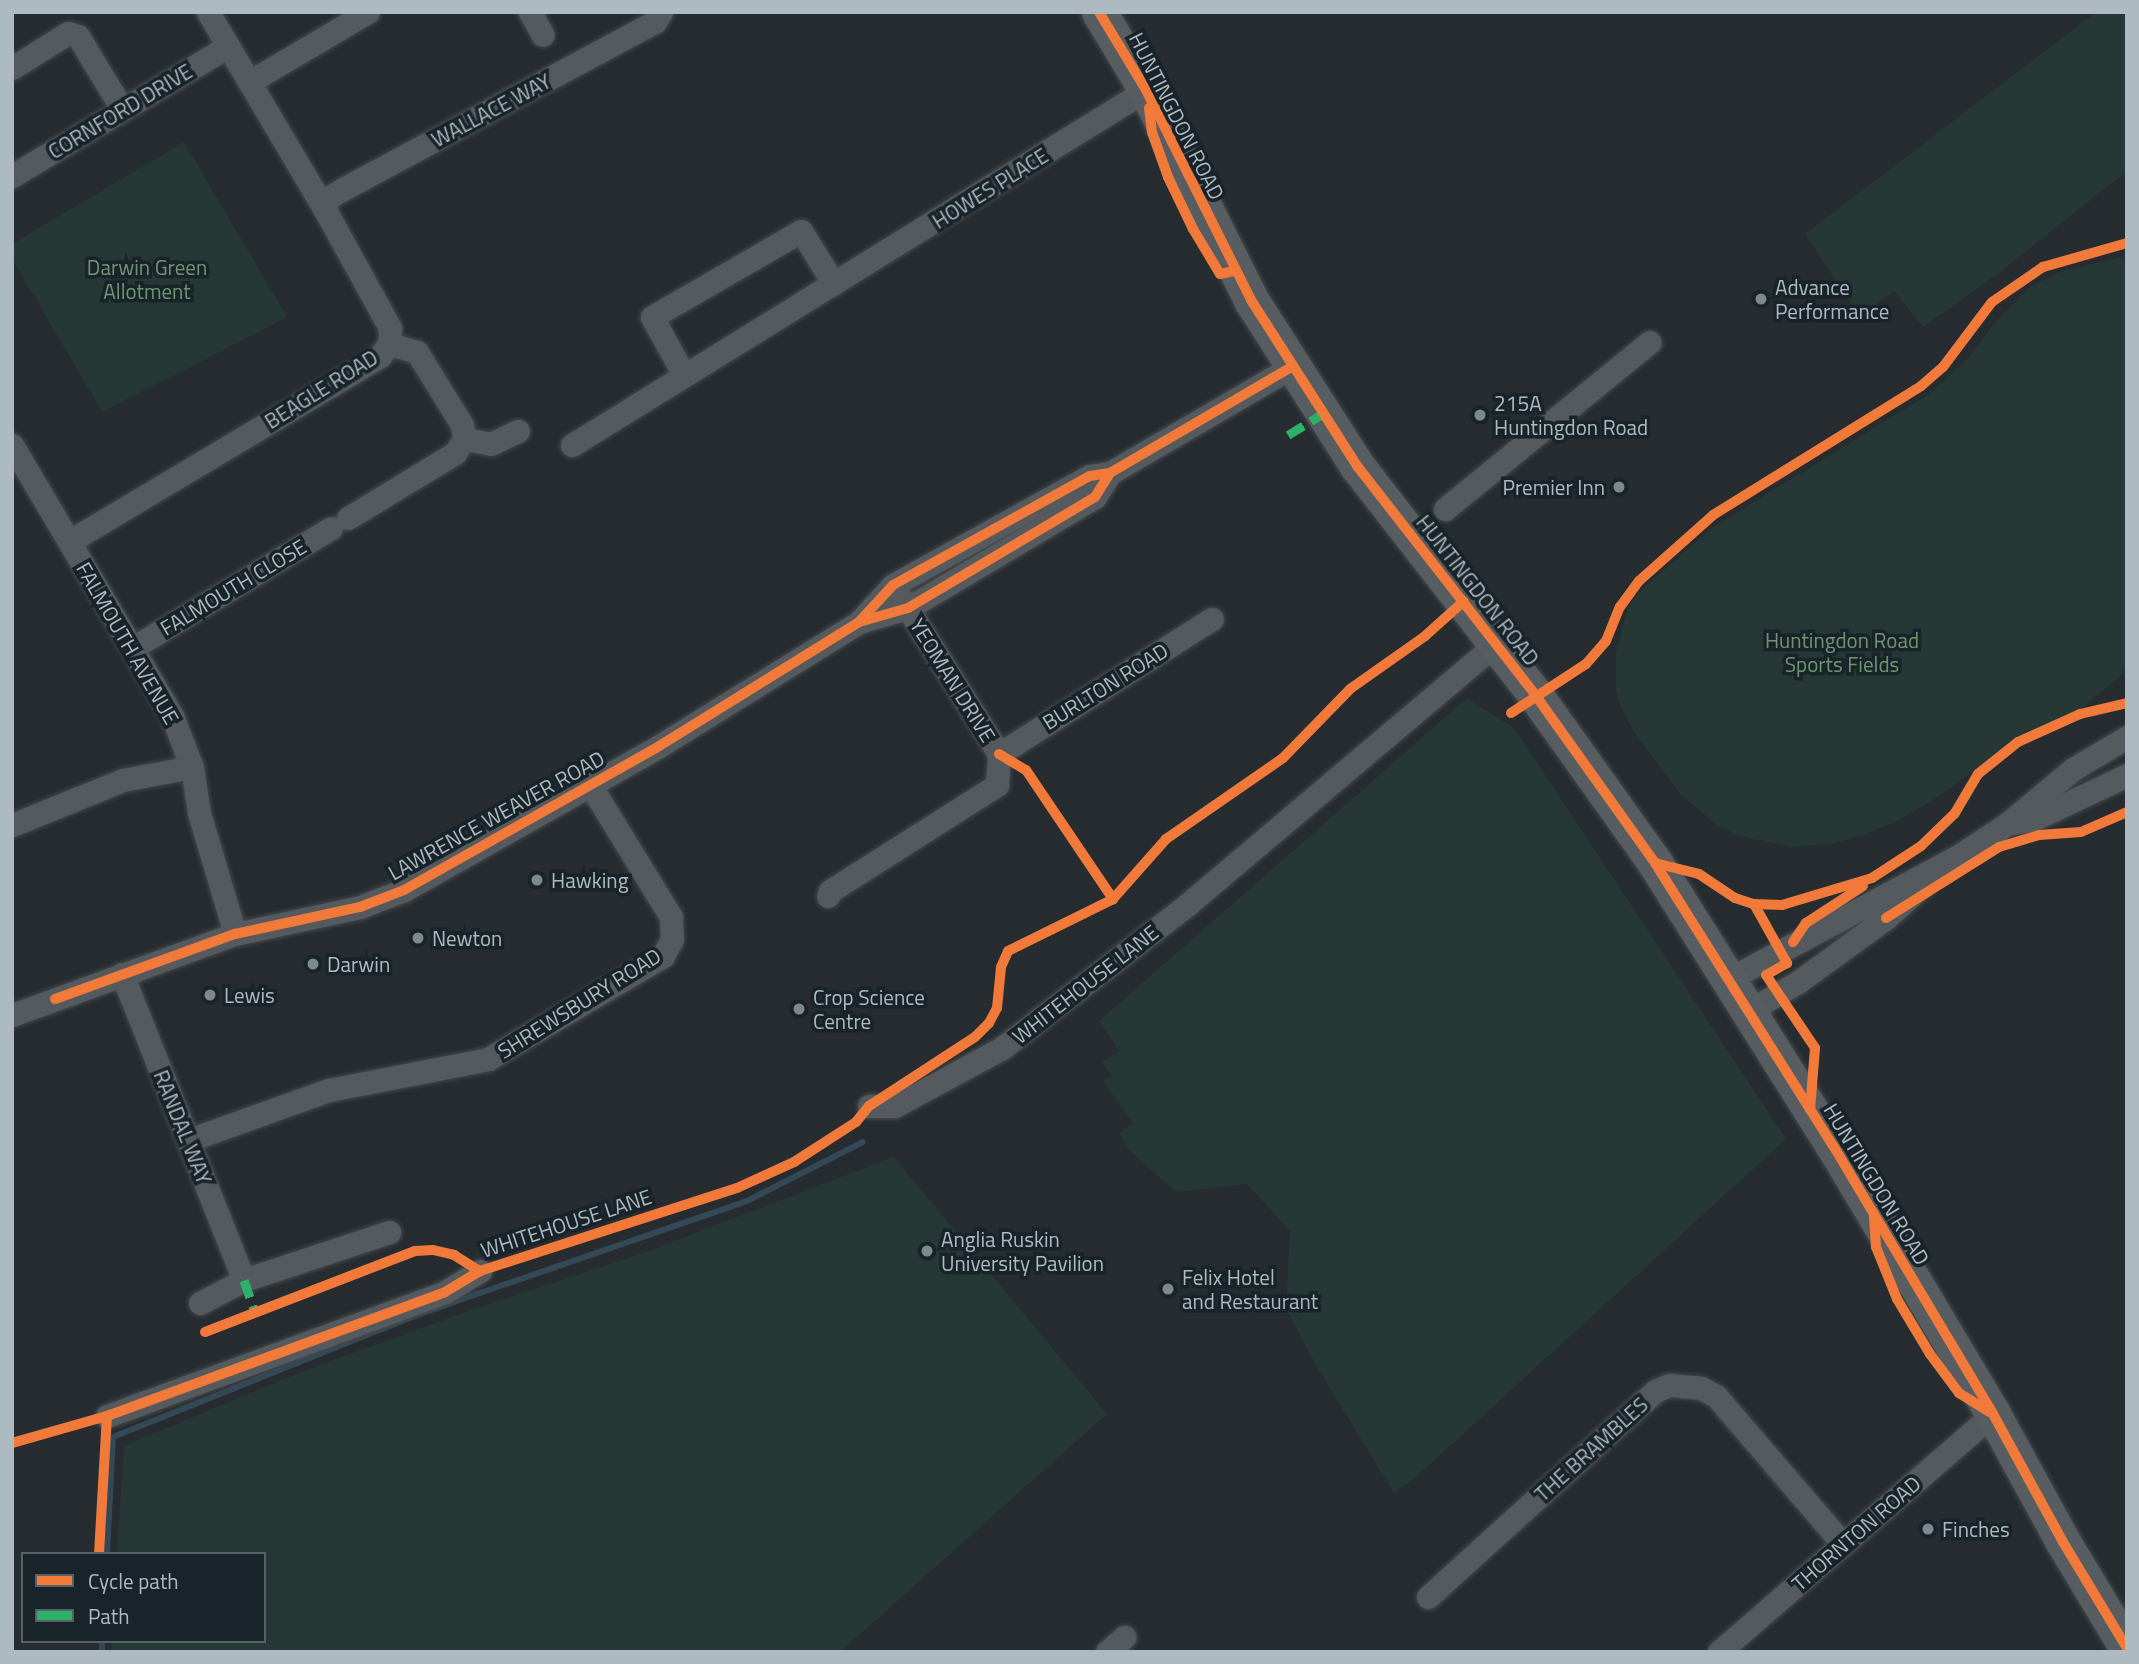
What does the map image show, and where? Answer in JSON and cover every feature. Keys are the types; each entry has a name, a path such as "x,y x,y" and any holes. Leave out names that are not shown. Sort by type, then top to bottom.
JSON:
{"main road":[{"name":"HUNTINGDON ROAD","path":"1100,12 1146,90 1234,271 1293,366 1358,467 1496,643 1655,863 1833,1147 1993,1414 2063,1542 2127,1648"}],"street":[{"name":"BEAGLE ROAD","path":"70,541 380,356 389,344 390,328 325,210 208,12"},
{"path":"249,82 368,12"},
{"path":"530,12 543,35"},
{"name":"WALLACE WAY","path":"325,210 328,198 343,189 655,22 661,12"},
{"path":"12,68 68,33 78,36 122,109"},
{"name":"CORNFORD DRIVE","path":"12,176 228,46"},
{"name":"HOWES PLACE","path":"572,445 1146,90"},
{"path":"684,375 652,317 801,231 834,284"},
{"path":"1445,509 1650,342"},
{"path":"389,344 418,352 462,425 464,439 491,444 518,431"},
{"name":"LAWRENCE WEAVER ROAD","path":"859,622 893,585 1090,476 1110,473 1293,366"},
{"name":"FALMOUTH CLOSE","path":"134,647 455,453 464,439"},
{"name":"FALMOUTH AVENUE","path":"12,445 134,647 172,716 192,767 199,813 235,934"},
{"name":"LAWRENCE WEAVER ROAD","path":"12,1015 235,934 360,907 404,890 590,785 859,622 908,608 1095,498 1110,473"},
{"name":"YEOMAN DRIVE","path":"828,896 830,891 997,785 999,754 893,585"},
{"name":"BURLTON ROAD","path":"999,754 1212,619"},
{"name":"WHITEHOUSE LANE","path":"869,1106 895,1106 1002,1048 1188,904 1496,643"},
{"path":"1727,980 1955,858 2007,824 2040,793 2127,737"},
{"path":"12,825 123,780 192,767"},
{"path":"2007,824 2032,820 2127,775"},
{"name":"SHREWSBURY ROAD","path":"188,1140 329,1090 488,1059 663,956 673,939 671,917 590,785"},
{"path":"1747,1012 1793,985 1886,918 1955,858"},
{"name":"RANDAL WAY","path":"122,974 244,1280"},
{"path":"200,1303 244,1280 389,1232"},
{"name":"WHITEHOUSE LANE","path":"107,1416 445,1292 480,1270"},
{"name":"THE BRAMBLES","path":"1428,1597 1656,1391 1669,1385 1701,1388 1716,1396 1843,1544"},
{"name":"THORNTON ROAD","path":"1719,1652 1993,1414"}],"green space":[{"path":"2096,12 2127,12 2127,171 2000,272 1923,327 1894,291 1860,317 1805,234"},
{"name":"Darwin Green Allotment","path":"184,142 287,317 102,412 12,258 12,244"},
{"name":"Huntingdon Road Sports Fields","path":"2127,256 2127,665 2119,677 2076,713 2020,737 1936,798 1899,820 1861,836 1829,844 1790,847 1737,835 1717,825 1680,794 1634,732 1620,705 1616,691 1616,652 1628,607 1643,588 1712,528 1931,393 1970,356 1998,319 2030,287 2065,270"},
{"path":"1467,698 1514,728 1786,1139 1416,1477 1394,1493 1317,1367 1286,1308 1290,1231 1247,1184 1176,1192 1128,1149 1120,1133 1133,1123 1103,1081 1112,1076 1102,1063 1119,1051 1099,1021"},
{"path":"894,1157 1107,1414 840,1652 111,1652 112,1643 266,1643 266,1552 117,1552 124,1446 296,1374 471,1310 646,1252"}],"waterway":[{"path":"107,1552 113,1437 422,1313 745,1202 863,1142"},
{"path":"102,1643 102,1652"}],"marked path":[{"path":"1288,435 1324,413"},
{"path":"244,1280 256,1314"}],"cycle path":[{"path":"1099,12 1146,90 1251,300 1358,467 1536,696 1655,863 1834,1147 1993,1414 2063,1542 2127,1648"},
{"path":"1149,108 1152,132 1168,177 1193,229 1220,274 1234,271"},
{"path":"1511,713 1586,664 1606,641 1620,607 1639,581 1713,515 1921,386 1943,367 1992,302 2043,267 2127,243"},
{"path":"859,622 893,585 1090,476 1110,473 1293,366"},
{"path":"55,999 235,934 360,907 404,890 656,748 859,622 908,608 1095,497 1110,473"},
{"path":"12,1443 107,1416 445,1292 480,1271 737,1188 794,1162 856,1122 869,1106 975,1037 989,1023 997,1008 1001,967 1008,951 1113,899 1166,839 1283,758 1350,689 1425,636 1464,601"},
{"path":"1655,863 1699,874 1735,898 1754,904 1782,905 1872,878 1921,846 1955,813 1978,774 2018,742 2080,714 2127,703"},
{"path":"999,754 1026,770 1113,899"},
{"path":"1886,918 1999,847 2039,835 2081,832 2127,812"},
{"path":"1793,942 1806,923 1863,886"},
{"path":"1754,904 1787,963 1766,975 1815,1048 1810,1110"},
{"path":"1874,1218 1876,1247 1897,1299 1930,1354 1959,1393 1990,1412"},
{"path":"205,1332 415,1251 433,1250 454,1255 480,1271"},
{"path":"99,1552 107,1416"}],"place":[{"name":"Advance Performance","path":"1761,299"},
{"name":"215A Huntingdon Road","path":"1480,415"},
{"name":"Premier Inn","path":"1619,487"},
{"name":"Hawking","path":"537,880"},
{"name":"Newton","path":"418,938"},
{"name":"Darwin","path":"313,964"},
{"name":"Lewis","path":"210,995"},
{"name":"Crop Science Centre","path":"799,1009"},
{"name":"Anglia Ruskin University Pavilion","path":"927,1251"},
{"name":"Felix Hotel and Restaurant","path":"1168,1289"},
{"name":"Finches","path":"1928,1529"}]}
